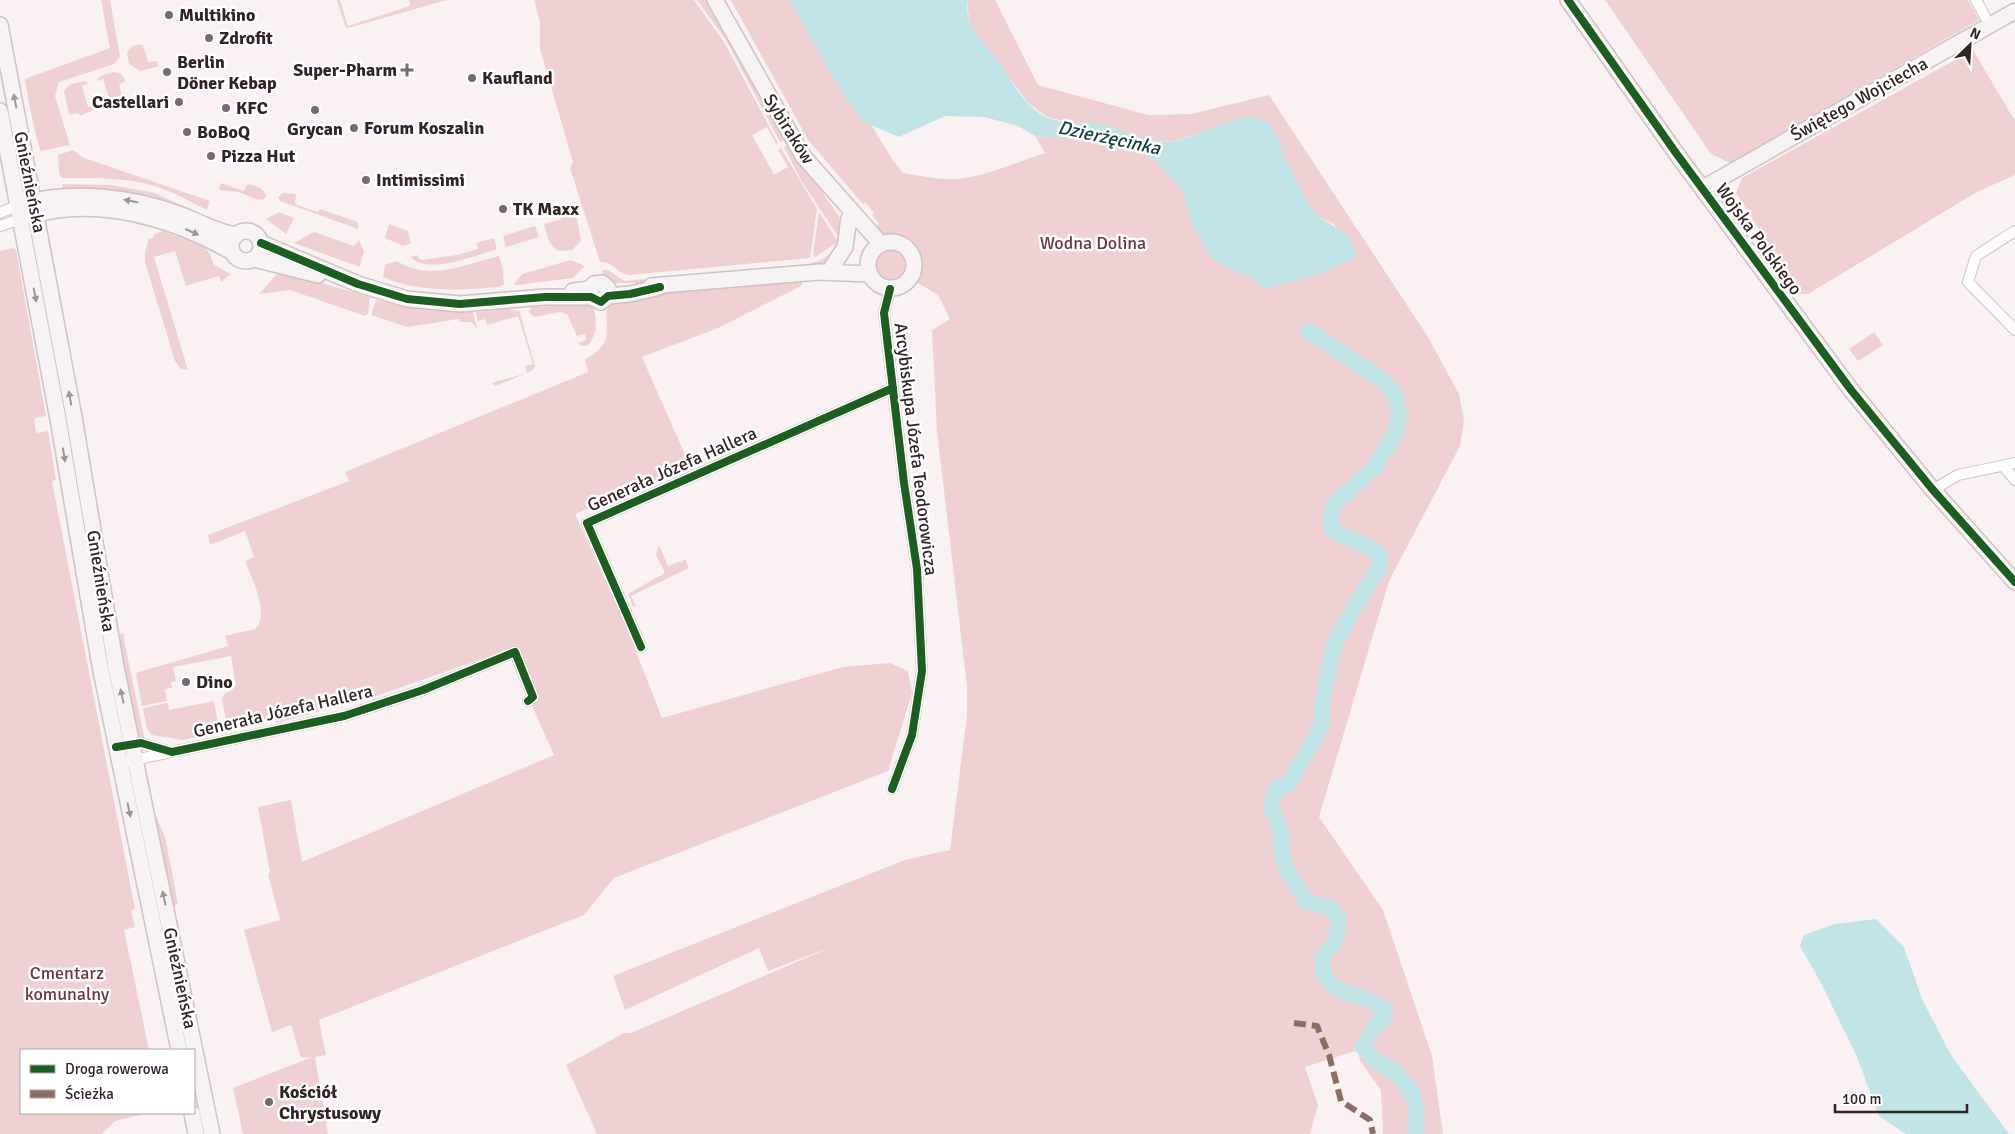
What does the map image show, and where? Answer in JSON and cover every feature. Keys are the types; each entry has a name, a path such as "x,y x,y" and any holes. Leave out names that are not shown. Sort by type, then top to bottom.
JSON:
{"street":[{"name":"Sybiraków","path":"715,0 792,138 872,258"},
{"name":"Wojska Polskiego","path":"1568,0 1702,188 1850,390 1933,490 2015,582"},
{"path":"1976,0 1990,26"},
{"name":"Świętego Wojciecha","path":"1702,188 2015,11"},
{"name":"Gnieźnieńska","path":"1,33 74,417 111,641 194,1049"},
{"name":"Gnieźnieńska","path":"0,111 58,419 97,650 179,1049"},
{"path":"34,207 127,213 170,223 232,252 241,260 254,259 358,284 407,299 442,304 481,303 591,293 601,302 608,292 826,269 872,258 892,242 902,245 910,253 914,263 912,274 906,283 890,289 880,286 872,258 849,218 820,178"},
{"path":"0,213 19,212 81,197 124,200 171,211 218,230 236,235 249,232 256,235 261,243 358,284"},
{"path":"0,226 19,212"},
{"path":"826,269 846,247 849,218"},
{"path":"2015,231 1976,256 1968,282 2015,330"},
{"path":"232,252 231,245 236,235"},
{"path":"254,259 260,251 261,243"},
{"name":"Arcybiskupa Józefa Teodorowicza","path":"890,289 884,313 917,569 922,671 912,735 892,789"},
{"name":"Generała Józefa Hallera","path":"641,647 587,524 893,388"},
{"path":"1933,490 1958,475 2004,467 2015,463"},
{"path":"2004,467 2015,480"},
{"name":"Generała Józefa Hallera","path":"120,763 344,716 423,690 515,652 533,697 528,701"},
{"name":"Generała Józefa Hallera","path":"116,747 141,743 172,752"},
{"name":"Gnieźnieńska","path":"195,1051 212,1134"},
{"path":"192,1114 196,1134"}],"green space":[{"path":"101,0 110,0 120,57 114,64 59,82 55,96 70,145 41,151 25,79 110,48"},
{"path":"337,0 340,0 348,26 410,6 409,0 447,0 348,28 345,26"},
{"path":"534,0 694,0 724,42 778,143 776,144 767,127 752,135 774,175 788,167 778,150 781,148 817,209 810,258 630,275 608,263 600,262 570,168 573,162 540,49 540,22"},
{"path":"697,0 709,0 784,140 780,142 726,40"},
{"path":"731,0 789,0 840,90 862,121 870,123 903,173 930,178 951,179 980,175 1045,153 1035,136 1103,141 1142,153 1156,162 1182,190 1192,224 1200,236 1207,254 1255,280 1262,288 1319,274 1354,258 1334,224 1320,218 1309,208 1283,155 1276,133 1242,119 1175,141 1144,140 1094,123 1070,123 1047,117 1028,103 993,55 983,47 969,20 967,0 995,0 1038,85 1148,115 1191,114 1269,95 1428,337 1459,394 1464,421 1460,446 1389,581 1319,817 1383,910 1432,1056 1443,1134 1383,1134 1381,1090 1360,1061 1358,1050 1305,1067 1318,1105 1310,1134 597,1134 566,1065 624,1033 631,1033 834,946 768,971 759,948 625,1010 613,976 905,860 950,850 967,715 967,687 937,431 932,330 950,319 938,295 913,280 917,266 913,251 901,241 886,239 872,230 879,224 872,215 874,213 865,202 863,204 808,140"},
{"path":"1605,0 1968,0 1979,20 1730,163 1711,154"},
{"path":"143,45 148,62 157,61 159,66 140,71 129,64 127,52 132,46"},
{"path":"1973,50 2015,121 2015,175 1977,192 1808,294 1800,294 1736,193 1742,178"},
{"path":"114,72 122,75 125,80 125,82 119,84 124,103 107,107 103,103 110,101 103,79 97,81 101,76"},
{"path":"84,81 89,83 82,86 88,107 95,106 94,110 80,116 79,113 69,115 64,91 69,85"},
{"path":"790,145 840,218 843,225 840,239 802,182 784,147"},
{"path":"73,150 84,158 210,201 207,210 171,192 134,181 62,178 59,173 58,155"},
{"path":"221,183 244,191 246,186 250,184 260,188 267,195 264,199 258,200 239,192 219,190"},
{"path":"63,184 111,185 155,193 221,224 220,226 154,197 110,189 62,188"},
{"path":"283,193 296,194 295,204 318,212 320,209 358,222 358,229 280,201 278,197"},
{"path":"279,212 294,218 286,234 266,219"},
{"path":"819,212 838,242 815,257 813,254"},
{"path":"571,214 577,218 581,241 572,250 557,251 549,242 544,224 561,219 560,216"},
{"path":"389,224 408,231 411,243 403,246 385,238"},
{"path":"535,226 539,237 506,247 503,236"},
{"path":"163,231 204,247 210,254 214,265 231,274 221,282 219,276 186,286 175,251 154,257 188,370 181,369 175,361 145,262 149,238 152,239 155,234"},
{"path":"314,232 354,246 359,240 364,251 360,267 294,243"},
{"path":"494,238 497,249 452,262 428,265 418,262 411,257 417,255 421,260 457,255 478,249 476,243"},
{"path":"840,247 830,262 821,266 648,283 610,283 603,276 602,270 608,270 625,281 809,264 821,260"},
{"name":"Cmentarz komunalny","path":"14,248 16,250 46,416 34,418 36,433 48,431 56,480 52,481 53,487 135,909 131,911 135,927 124,930 149,1049 20,1049 20,1114 144,1114 115,1121 102,1134 0,1134 0,251"},
{"path":"891,249 898,250 903,254 907,259 907,273 903,278 898,282 891,283 884,282 879,278 875,273 874,266 875,259 879,254 884,250"},
{"path":"499,256 504,284 500,287 471,289 425,288 411,286 383,277 385,265 397,261 409,267 435,271 461,267"},
{"path":"571,260 585,266 573,278 514,284 522,274"},
{"path":"280,271 370,297 368,314 365,316 290,290 259,294"},
{"path":"804,278 801,286 718,328 642,357 690,466 575,514 628,631 662,718 843,667 890,663 908,671 912,693 888,771 614,878 584,915 319,1020 326,1055 315,1057 328,1134 243,1134 233,1088 312,1057 301,1058 291,1025 272,1032 244,930 280,920 268,874 270,872 258,807 291,800 302,862 554,755 507,650 379,695 277,723 275,718 242,725 243,728 228,731 222,699 224,694 232,690 236,685 231,656 173,667 176,681 171,682 172,688 165,689 167,701 142,706 136,673 228,646 225,636 255,629 259,623 261,615 258,596 245,561 254,557 245,531 210,545 208,535 349,481 345,472 588,372 585,359 596,352 606,338 607,315 611,301 643,294"},
{"path":"376,300 425,310 473,312 477,328 471,322 460,322 459,319 407,327 371,315"},
{"path":"591,304 595,314 596,326 591,342 587,346 581,346 578,343 586,340 585,334 577,336 567,314 561,312 534,317 528,311 530,311 531,307"},
{"path":"511,309 520,312 535,367 532,371 495,386 492,383 527,373 525,366 533,364 518,316 487,325 485,319 478,321 476,312"},
{"path":"1874,332 1883,345 1858,361 1849,349"},
{"path":"659,545 668,566 680,561 681,563 685,559 689,568 631,596 636,606 633,607 628,594 665,573 656,555"},
{"path":"123,632 145,741 136,736 116,638"},
{"path":"214,701 220,733 182,740 152,735 147,729 143,708 168,703 169,710"},
{"path":"156,816 165,837 178,904 171,908 159,850"}],"water":[{"name":"Wodna Dolina","path":"789,0 967,0 969,20 978,36 1024,99 1039,113 1054,120 1103,125 1142,138 1163,142 1184,139 1238,119 1258,118 1269,125 1277,135 1284,157 1311,209 1346,235 1357,254 1354,258 1319,274 1269,288 1262,288 1255,280 1219,264 1207,254 1200,236 1192,224 1182,190 1156,162 1142,153 1103,141 1035,136 1018,126 984,117 945,116 899,137 862,121 840,90"},
{"path":"1876,919 1904,947 1922,999 1951,1055 2009,1134 1906,1134 1879,1116 1857,1057 1821,983 1800,946 1804,935 1835,924"}],"waterway":[{"name":"Dzierżęcinka","path":"1308,331 1381,379 1395,395 1400,415 1394,435 1374,468 1336,502 1330,516 1332,530 1379,554 1380,567 1359,599 1338,637 1331,656 1322,707 1322,725 1288,785 1277,788 1272,807 1281,835 1284,862 1292,880 1307,902 1331,908 1339,920 1336,937 1323,958 1323,971 1327,980 1334,987 1366,999 1385,1009 1383,1020 1375,1025 1363,1047 1375,1060 1397,1073 1412,1093 1417,1113 1415,1134"}],"marked path":[{"path":"1294,1023 1317,1026 1329,1055 1341,1101 1370,1120 1373,1134"}],"cycle path":[{"path":"1568,0 1676,153 1851,390 1933,490 2015,582"},
{"path":"261,243 358,284 407,299 460,304 545,297 591,297 601,302 608,296 630,294 660,287"},
{"path":"890,289 884,313 904,483 917,569 922,671 912,735 892,789"},
{"path":"641,647 587,523 893,388"},
{"path":"116,747 141,743 172,752 344,716 423,690 515,652 533,697 528,701"}],"place":[{"name":"Multikino","path":"169,15"},
{"name":"Zdrofit","path":"209,38"},
{"name":"Super-Pharm","path":"407,70"},
{"name":"Berlin Döner Kebap","path":"167,72"},
{"name":"Kaufland","path":"472,78"},
{"name":"Castellari","path":"179,102"},
{"name":"KFC","path":"226,108"},
{"name":"Grycan","path":"315,110"},
{"name":"Forum Koszalin","path":"354,128"},
{"name":"BoBoQ","path":"187,132"},
{"name":"Pizza Hut","path":"211,156"},
{"name":"Intimissimi","path":"366,180"},
{"name":"TK Maxx","path":"503,209"},
{"name":"Dino","path":"186,682"},
{"name":"Kościół Chrystusowy","path":"269,1102"}]}
